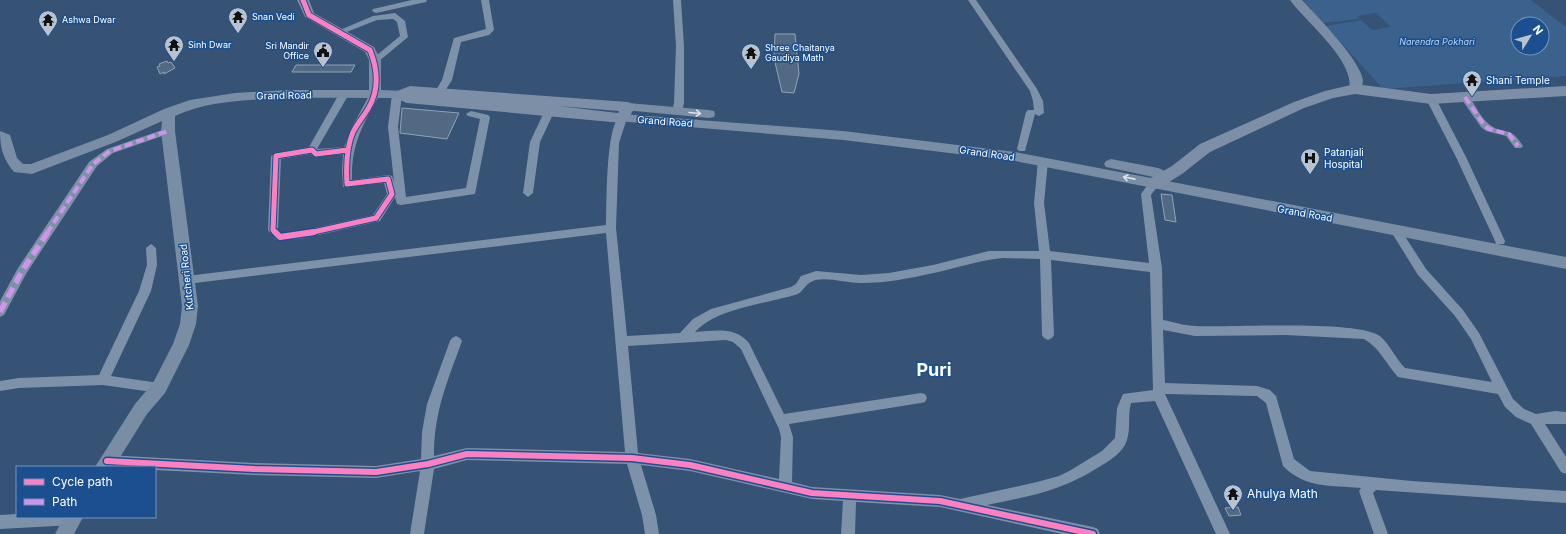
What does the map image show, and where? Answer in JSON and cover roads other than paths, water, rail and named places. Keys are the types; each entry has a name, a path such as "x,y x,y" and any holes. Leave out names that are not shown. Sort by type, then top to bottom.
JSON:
{"main road":[{"path":"303,0 309,15 370,50 375,60 376,94"},
{"path":"1296,0 1331,38 1354,72 1357,81 1355,89"},
{"path":"1155,183 1205,148 1253,124 1311,101 1355,89 1431,98 1566,91"},
{"name":"Grand Road","path":"0,135 5,138 11,160 19,170 32,169 113,138 190,104 235,97 400,94 410,91 440,92 889,140 1043,161 1566,263"},
{"name":"Grand Road","path":"400,94 407,98 550,110 625,112 677,111 867,129 1022,149 1168,175 1243,192 1500,241 1566,252"},
{"name":"Kutcheri Road","path":"106,464 141,409 159,388 181,345 188,324 190,306 168,131 169,112"}],"street":[{"path":"376,11 423,0"},
{"path":"440,92 447,80 457,40 486,34 490,30 485,0"},
{"path":"677,0 680,46 679,103 677,111"},
{"path":"972,0 1034,91 1038,102 1022,149"},
{"path":"339,32 376,18 395,16 402,21 404,37 375,60"},
{"path":"312,150 344,94"},
{"path":"312,150 276,156 273,230 280,237 301,235 376,218 392,194 388,179 347,184 346,161 352,133 376,94"},
{"path":"400,94 393,127 401,201 471,191 485,117 471,114"},
{"path":"1465,97 1484,125 1489,129 1509,134 1518,146"},
{"path":"1431,98 1461,157 1500,241"},
{"path":"528,193 535,142 550,110"},
{"path":"625,112 614,143 611,228 632,458 649,515 652,534"},
{"path":"0,312 22,271 93,164 110,151 168,131"},
{"path":"312,150 316,154 348,150"},
{"path":"1043,161 1039,204 1045,255 1048,335"},
{"path":"1155,183 1146,194 1156,268 1159,392 1223,534"},
{"path":"187,280 289,266 509,242 611,228"},
{"path":"1395,230 1422,272 1459,313 1475,336 1514,409 1535,420 1566,468"},
{"path":"103,380 145,291 152,265 151,248"},
{"path":"684,336 705,316 794,291 800,287 805,279 816,275 873,278 933,269 989,256 1021,254 1045,255 1156,268"},
{"path":"1157,324 1201,331 1284,330 1365,334 1377,340 1393,364 1402,373 1502,389"},
{"path":"621,340 726,335 735,336 740,340 781,420 787,437 785,487"},
{"path":"417,534 428,464 428,432 433,404 441,377 456,341"},
{"path":"0,386 103,380 159,388"},
{"path":"961,506 979,499 1025,491 1062,481 1084,470 1114,450 1121,440 1124,430 1124,402 1127,398 1159,392 1257,391 1266,394 1272,400 1288,462 1294,468 1308,476 1374,483 1566,497"},
{"path":"781,420 921,398"},
{"path":"1535,420 1550,417 1566,418"},
{"path":"106,464 376,472 428,464 467,454 632,458 690,466 812,493 940,501 1093,534"},
{"path":"1374,483 1366,491 1381,534"},
{"path":"848,534 850,495"},
{"path":"0,522 70,523"}],"water":[{"name":"Narendra Pokhari","path":"1303,0 1531,0 1566,27 1566,76 1383,89 1326,26 1361,20 1372,30 1391,27 1376,13 1357,16 1360,19 1323,23"}],"place":[{"name":"Snan Vedi","path":"238,34"},
{"name":"Ashwa Dwar","path":"48,37"},
{"name":"Sinh Dwar","path":"174,62"},
{"name":"Sri Mandir Office","path":"323,68"},
{"name":"Shree Chaitanya Gaudiya Math","path":"751,70"},
{"name":"Shani Temple","path":"1472,97"},
{"name":"Patanjali Hospital","path":"1310,175"},
{"name":"Ahulya Math","path":"1233,511"}],"district":[{"name":"Puri","path":"934,370"}]}
